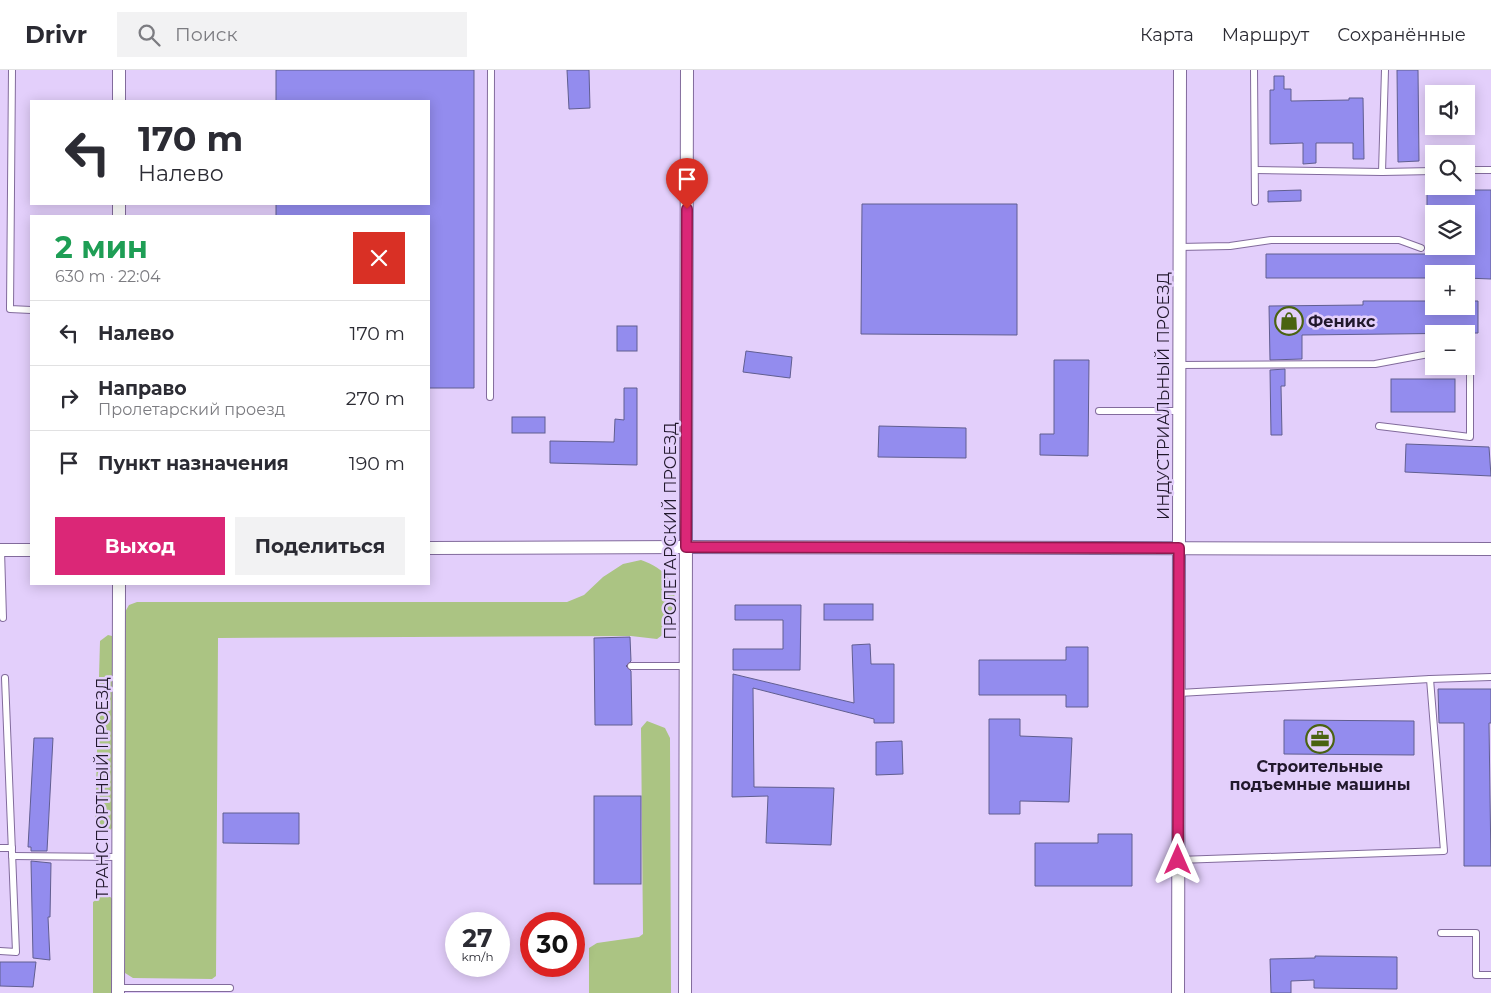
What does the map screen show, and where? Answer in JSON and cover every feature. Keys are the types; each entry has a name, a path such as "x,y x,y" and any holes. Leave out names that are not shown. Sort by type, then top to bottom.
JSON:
{"street":[{"path":"119,100 120,70"},
{"name":"ПРОЛЕТАРСКИЙ ПРОЕЗД","path":"685,993 687,70"},
{"name":"ИНДУСТРИАЛЬНЫЙ ПРОЕЗД","path":"1178,993 1180,70"},
{"path":"430,548 1491,549"},
{"path":"1,550 30,550"},
{"name":"ТРАНСПОРТНЫЙ ПРОЕЗД","path":"118,990 119,585"}],"lane":[{"path":"12,70 10,309 30,310"},
{"path":"490,70 490,397"},
{"path":"1254,70 1255,202"},
{"path":"1382,172 1385,70"},
{"path":"1254,170 1425,171"},
{"path":"1475,170 1491,170"},
{"path":"1180,247 1230,246 1271,240 1399,240 1421,248"},
{"path":"1179,365 1376,364 1425,355"},
{"path":"1379,426 1470,438 1470,375"},
{"path":"1099,411 1179,412"},
{"path":"1,550 2,618"},
{"path":"631,666 686,666"},
{"path":"1178,693 1491,677"},
{"path":"0,951 16,952 5,678"},
{"path":"1178,860 1444,851 1430,679"},
{"path":"0,848 12,848"},
{"path":"12,856 118,857"},
{"path":"1440,933 1476,933 1476,975 1491,975"},
{"path":"118,990 230,988"}],"green space":[{"path":"641,560 663,572 673,587 675,596 669,630 657,639 631,636 218,638 216,976 212,979 133,978 125,973 122,966 125,612 129,605 137,602 567,602 584,595 603,577 623,564"},
{"path":"108,635 112,636 116,641 115,825 110,830 100,830 95,824 100,641"},
{"path":"647,721 665,728 670,738 671,993 589,993 589,948 597,943 639,937 643,934 641,728"},
{"path":"109,896 115,901 115,993 93,993 93,902 100,897"}],"building":[{"path":"276,70 474,70 474,388 430,388 430,215 276,215 276,205 430,205 430,100 276,100"},
{"path":"567,70 589,70 590,108 569,109"},
{"path":"1397,70 1418,70 1419,161 1398,162"},
{"path":"1274,76 1284,76 1284,89 1291,89 1291,101 1363,98 1364,159 1353,159 1353,143 1316,143 1316,163 1303,164 1303,143 1270,144 1270,90 1274,90"},
{"path":"1301,190 1301,201 1268,202 1268,191"},
{"path":"1475,190 1491,190 1491,279 1475,278 1475,265 1425,265 1425,278 1266,278 1266,254 1475,255 1475,205 1427,205 1427,195 1475,195"},
{"path":"862,204 1017,204 1017,335 861,334"},
{"path":"1363,301 1425,301 1425,315 1475,315 1475,301 1478,301 1478,333 1475,333 1475,325 1425,325 1425,334 1302,335 1302,359 1270,360 1269,306 1363,305"},
{"path":"617,326 637,326 637,351 617,351"},
{"path":"746,351 792,357 790,378 743,372"},
{"path":"1054,360 1089,360 1088,456 1040,455 1040,434 1054,434"},
{"path":"1285,369 1285,386 1281,386 1282,435 1271,435 1270,370"},
{"path":"1391,379 1455,379 1455,412 1391,412"},
{"path":"624,388 637,388 637,465 550,463 550,441 614,442 615,419 624,420"},
{"path":"512,417 545,417 545,433 512,433"},
{"path":"879,426 966,428 966,458 878,457"},
{"path":"1406,444 1489,447 1491,476 1405,472"},
{"path":"824,604 873,604 873,620 824,620"},
{"path":"735,605 801,605 800,670 733,670 733,649 783,649 783,620 735,620"},
{"path":"630,637 631,661 626,666 631,671 632,725 595,725 594,638"},
{"path":"870,644 871,664 894,664 894,723 874,723 874,719 753,688 754,787 834,788 831,845 766,843 768,796 732,797 733,674 854,703 852,645"},
{"path":"1066,647 1088,647 1088,707 1066,707 1066,695 979,695 979,660 1066,660"},
{"path":"1438,689 1491,689 1491,723 1489,723 1491,866 1464,866 1464,723 1439,723"},
{"path":"989,719 1020,719 1020,736 1072,738 1069,802 1020,801 1020,814 989,814"},
{"path":"1284,720 1414,721 1414,755 1284,754"},
{"path":"34,738 53,738 47,851 31,851 31,847 28,847"},
{"path":"902,741 903,774 876,775 876,742"},
{"path":"594,796 641,796 641,884 594,884"},
{"path":"223,813 299,813 299,844 223,843"},
{"path":"1098,834 1132,834 1132,886 1035,886 1035,843 1098,843"},
{"path":"31,861 51,863 50,917 48,917 50,960 33,958"},
{"path":"1315,956 1397,957 1397,989 1314,988 1314,980 1291,981 1291,993 1271,993 1270,959 1315,958"},
{"path":"0,962 36,962 33,987 0,986"}],"place":[{"name":"Феникс","path":"1289,321"},
{"name":"Строительные подъемные машины","path":"1320,739"}],"route":[{"path":"687,209 686,547 1179,548 1178,860"}]}
